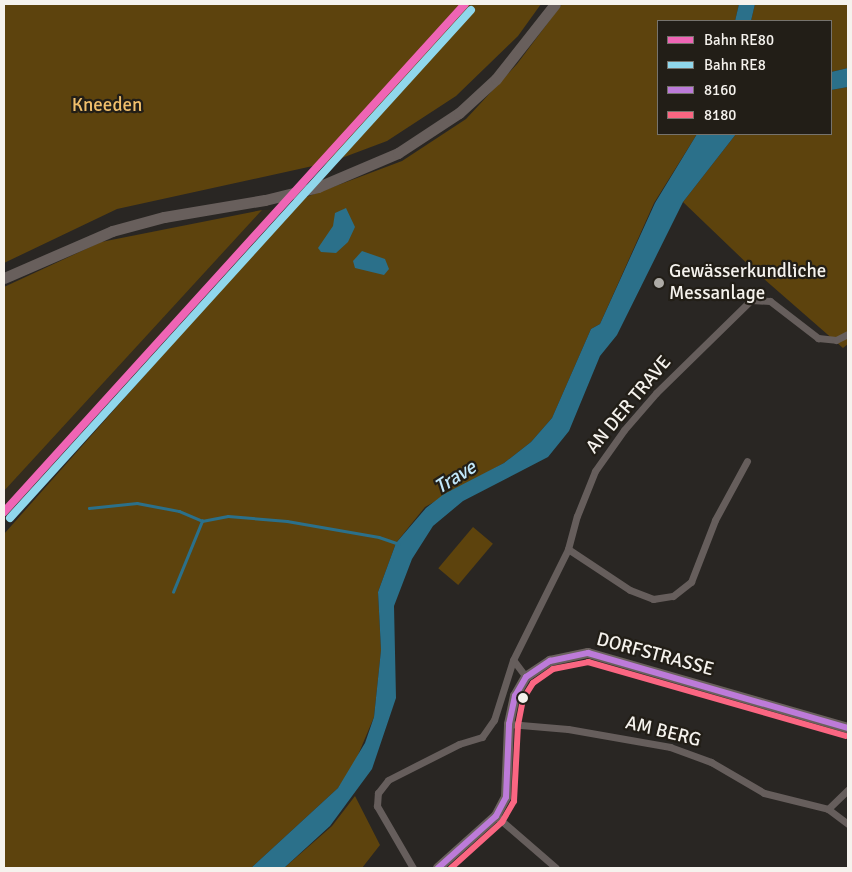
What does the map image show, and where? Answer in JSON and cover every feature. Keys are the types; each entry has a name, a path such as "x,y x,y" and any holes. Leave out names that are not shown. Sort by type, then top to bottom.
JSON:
{"main road":[{"path":"4,278 64,249 112,231 164,217 311,189 359,172 398,153 459,112 496,79 555,4"},
{"name":"DORFSTRASSE","path":"438,868 496,816 506,797 509,724 515,696 526,677 550,661 588,653 848,728"}],"street":[{"name":"AN DER TRAVE","path":"413,868 377,806 378,793 388,780 459,744 482,737 494,720 513,660 568,549 577,516 595,471 624,430 707,340 751,300 770,301 818,338 836,340 848,334"},
{"path":"568,549 630,590 653,599 673,596 691,582 715,520 747,461"},
{"path":"513,660 526,677"},
{"name":"AM BERG","path":"509,724 568,729 670,747 711,762 764,793 828,809 848,824"},
{"path":"828,809 848,790"},
{"path":"496,816 556,868"}],"shaded area":[{"path":"288,209 4,522 4,491 262,210"}],"green space":[{"name":"Kneeden","path":"4,4 541,4 518,36 456,96 387,141 331,162 117,209 4,263"},
{"path":"562,4 739,4 735,20 657,20 657,135 696,135 654,203 600,324 591,329 552,418 531,442 504,463 425,507 396,543 378,592 381,650 374,717 353,767 338,788 251,868 4,868 4,534 301,199 402,161 466,119 517,64"},
{"path":"755,4 848,4 848,68 832,72 832,20 751,20"},
{"path":"848,87 848,344 843,348 757,273 683,202 735,135 832,135 832,90"},
{"path":"262,210 4,491 4,287 101,242"},
{"path":"473,527 493,544 458,585 438,568"},
{"path":"355,796 380,845 362,868 284,868 332,826"}],"water":[{"path":"739,4 755,4 751,20 735,20"},
{"path":"848,68 848,87 832,90 832,72"},
{"path":"696,135 735,135 683,202 617,335 600,356 569,431 548,457 463,501 433,526 412,559 394,606 396,698 372,769 330,826 284,868 251,868 338,788 365,743 374,717 381,650 378,592 396,543 426,508 444,494 504,463 531,442 552,418 591,329 600,324 655,203"},
{"path":"346,208 355,227 348,242 336,253 321,252 318,248 333,226 335,213"},
{"path":"362,251 385,259 389,269 384,275 355,268 353,261"}],"waterway":[{"path":"89,508 137,503 179,511 202,521 228,516 287,521 379,537 399,544"},
{"path":"173,592 202,521"}],"rail line":[{"name":"RE80","path":"4,512 465,4"},
{"name":"RE8","path":"10,518 471,10"}],"transit line":[{"name":"8160","path":"438,868 496,816 506,797 509,724 515,696 526,677 550,661 588,653 848,728"},
{"name":"8180","path":"451,868 502,822 514,801 518,725 523,699 533,683 553,669 588,662 846,736"}],"place":[{"name":"Gewässerkundliche Messanlage","path":"659,283"}],"water label":[{"name":"Trave","path":"455,477"}]}
